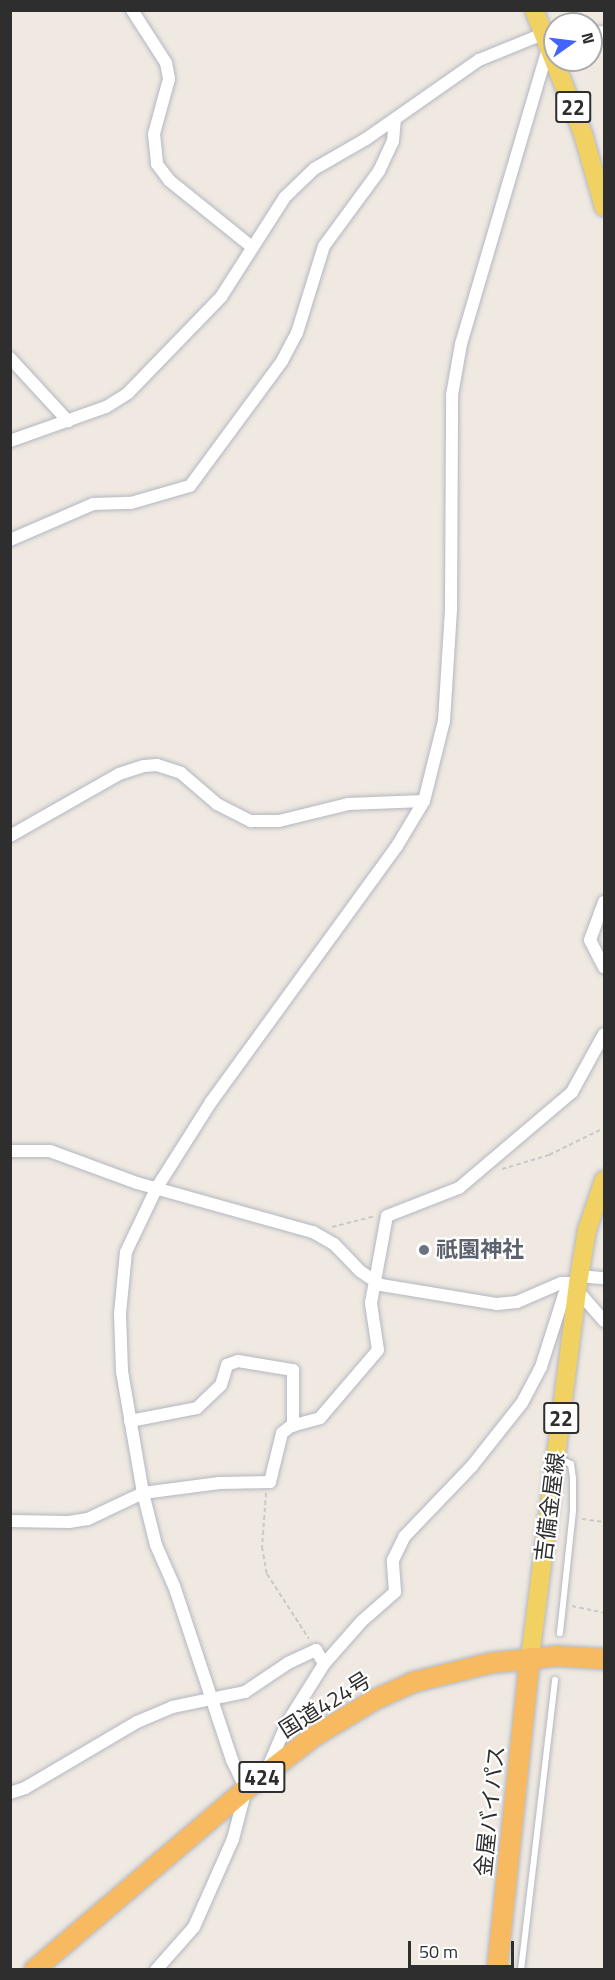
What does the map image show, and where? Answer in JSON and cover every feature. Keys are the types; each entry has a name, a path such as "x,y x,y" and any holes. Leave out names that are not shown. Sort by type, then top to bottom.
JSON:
{"highway":[{"name":"国道424号","path":"34,1970 264,1775 313,1737 394,1690 442,1674 530,1658 604,1659"},
{"name":"金屋バイパス","path":"497,1970 530,1658"}],"main road":[{"name":"22","path":"534,10 543,29"},
{"name":"22","path":"560,72 583,134 604,207"},
{"name":"吉備金屋線","path":"530,1658 557,1458 576,1283 587,1230 604,1180"}],"street":[{"path":"132,10 166,63 169,79 154,134 157,164 170,181 252,247"},
{"path":"10,441 106,407 128,393 221,297 285,197 314,169 395,119 478,60 543,43"},
{"path":"156,1970 194,1927 233,1839 246,1789 232,1760 213,1698 156,1545 143,1493 122,1371 123,1277 130,1237 156,1189 211,1102 397,846 424,801 444,721 451,610 454,385 461,344 527,128 543,65"},
{"path":"10,540 93,504 131,502 190,486 282,361 297,333 324,246 379,171 393,141 395,119"},
{"path":"10,358 68,421"},
{"path":"10,836 119,774 144,765 157,765 181,773 217,804 251,821 279,820 348,804 424,801"},
{"path":"604,902 590,936 604,968"},
{"path":"10,1521 69,1522 88,1519 143,1493 219,1483 266,1485 273,1477 282,1433 293,1426 325,1414 378,1350 371,1313 387,1216 450,1193 471,1177 572,1092 604,1034"},
{"path":"10,1151 50,1151 156,1189 313,1232 334,1244 376,1284 497,1304 517,1302 561,1283 604,1278"},
{"path":"576,1283 604,1321"},
{"path":"264,1775 287,1724 324,1664 362,1621 396,1592 393,1560 399,1544 472,1466 522,1403 542,1367 565,1291 576,1283"},
{"path":"130,1421 197,1408 221,1385 227,1365 238,1361 293,1370 293,1426"},
{"path":"10,1793 25,1788 137,1722 171,1707 252,1689 288,1663 316,1650 324,1664"}],"lane":[{"path":"557,1458 571,1464 573,1518 560,1633"},
{"path":"521,1970 555,1680"}],"path":[{"path":"471,1177 549,1155 604,1128"},
{"path":"313,1232 363,1217 387,1216"},
{"path":"266,1485 262,1547 267,1574 316,1650"},
{"path":"573,1518 604,1522"},
{"path":"563,1605 604,1613"}],"place":[{"name":"祇園神社","path":"424,1250"}]}
